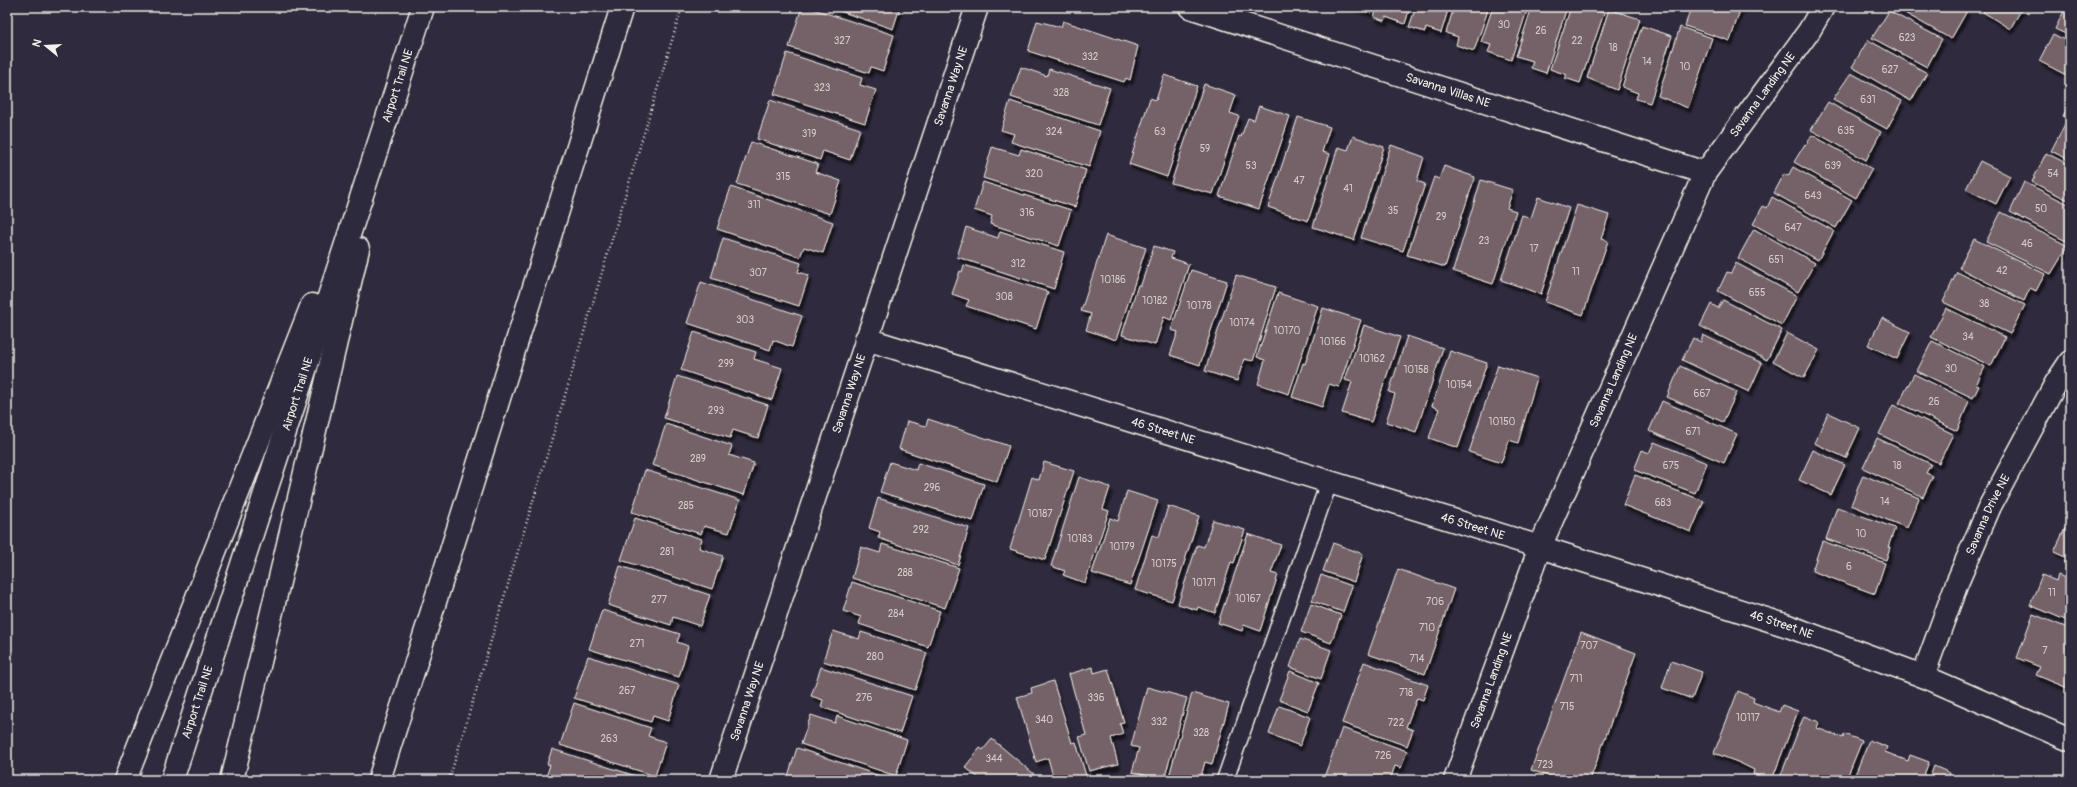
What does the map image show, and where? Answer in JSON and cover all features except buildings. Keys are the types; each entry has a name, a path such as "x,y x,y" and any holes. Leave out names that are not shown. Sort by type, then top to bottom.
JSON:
{"street":[{"name":"Airport Trail NE","path":"172,780 422,7"},
{"path":"379,780 622,7"},
{"name":"Savanna Way NE","path":"721,780 977,7"},
{"name":"Savanna Villas NE","path":"1190,7 1705,173"},
{"name":"Savanna Landing NE","path":"1455,780 1540,547 1705,173 1809,32 1823,7"},
{"path":"125,780 395,94"},
{"path":"232,780 395,94"},
{"name":"46 Street NE","path":"866,339 1540,547 1788,626 1923,676 2070,740"},
{"name":"Savanna Drive NE","path":"1923,676 1957,583 1990,506 2056,383 2070,362"}],"lane":[{"path":"1225,780 1329,482"}],"path":[{"path":"449,780 682,7"}]}
